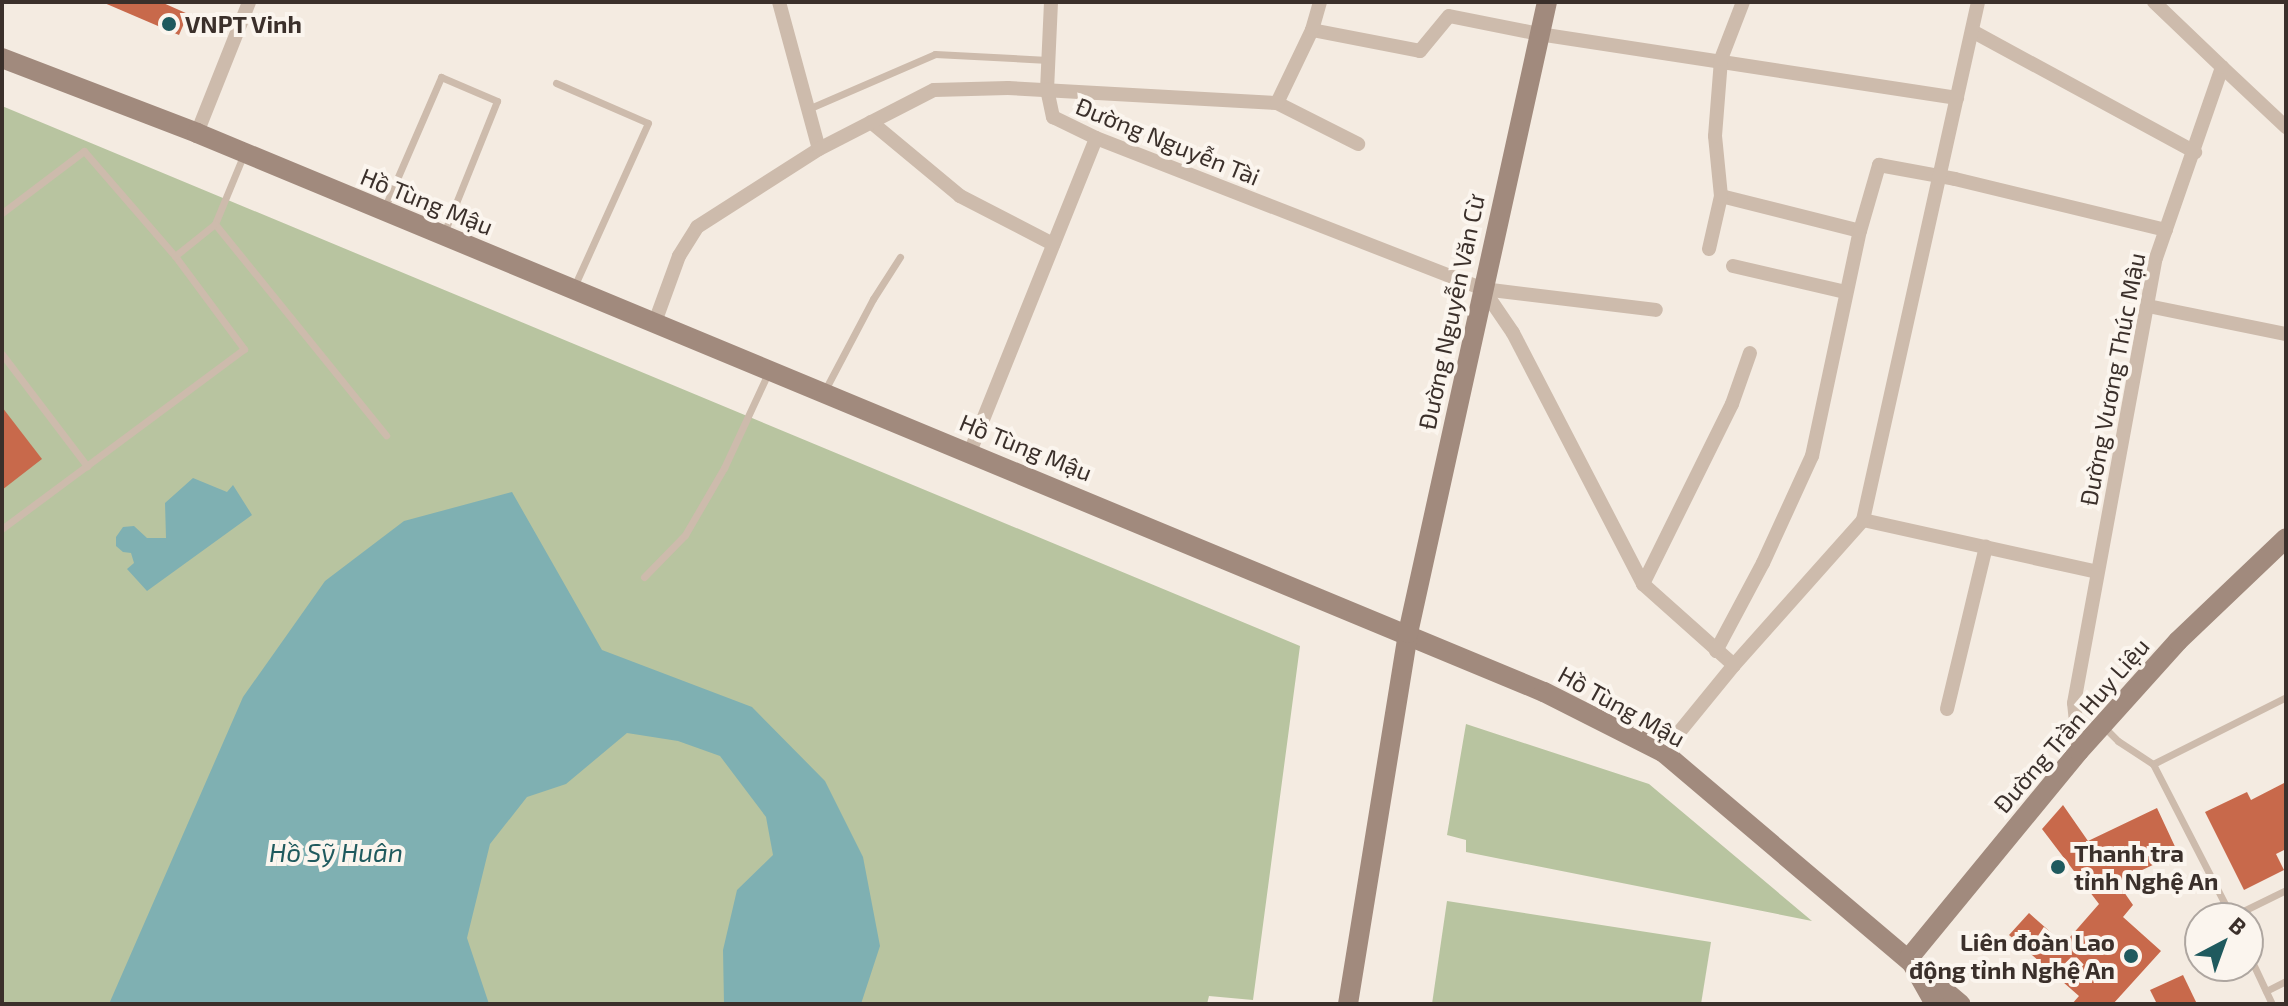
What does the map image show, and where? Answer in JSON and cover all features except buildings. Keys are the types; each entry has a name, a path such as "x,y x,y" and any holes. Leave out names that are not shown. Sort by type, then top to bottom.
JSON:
{"main road":[{"name":"Đường Nguyễn Văn Cừ","path":"1348,1004 1408,633 1547,2"},
{"name":"Hồ Tùng Mậu","path":"2,58 197,133 1544,692 1663,752 1960,1004"},
{"name":"Đường Trần Huy Liệu","path":"1909,958 2079,751 2178,641 2286,538"},
{"path":"1909,958 1935,1004"}],"street":[{"path":"197,133 249,2"},
{"path":"779,2 819,149"},
{"path":"1051,2 1047,89 1277,103 1358,144"},
{"path":"1277,103 1312,30 1320,2"},
{"path":"1709,249 1721,196 1715,136 1721,59 1743,2"},
{"path":"1663,752 1734,665 1863,520 1978,2"},
{"path":"2154,2 2286,127"},
{"path":"1312,30 1420,51 1449,16 1539,34 1721,59 1957,98"},
{"path":"1972,31 2195,152"},
{"name":"Đường Vương Thúc Mậu","path":"2079,751 2074,703 2156,258 2222,67"},
{"name":"Đường Nguyễn Tài","path":"655,322 679,256 697,227 819,149 934,90 1047,89 1053,117 1096,138 1483,289 1656,310"},
{"path":"871,122 960,196 1053,244"},
{"path":"970,452 1096,138"},
{"path":"1716,651 1763,563 1812,456 1860,231 1879,165 1939,176 2166,230"},
{"path":"1721,196 1860,231"},
{"path":"1733,266 1846,292"},
{"path":"1483,289 1513,333 1643,584 1734,665"},
{"path":"2148,306 2286,334"},
{"path":"1643,584 1732,404 1750,353"},
{"path":"1863,520 2097,572"},
{"path":"1947,709 1986,547"}],"lane":[{"path":"808,109 935,54 1048,60"},
{"path":"383,211 441,77 497,101 443,235"},
{"path":"556,83 648,123 573,289"},
{"path":"2,213 84,151 175,256 244,349 2,529"},
{"path":"175,256 215,224 244,154"},
{"path":"215,224 386,435"},
{"path":"824,392 873,299 900,257"},
{"path":"2,354 87,466"},
{"path":"644,577 685,535 724,468 770,369"},
{"path":"2153,764 2286,697"},
{"path":"2103,725 2118,741 2153,764 2223,902"},
{"path":"2262,902 2286,890"},
{"path":"2266,991 2286,981"},
{"path":"2262,982 2272,1004"}],"green space":[{"path":"2,106 1300,646 1253,1000 1209,996 1207,1004 2,1004"},
{"path":"1466,724 1649,784 1812,921 1466,852 1466,840 1447,835"},
{"path":"1447,901 1711,942 1701,1004 1432,1004"}],"water":[{"path":"193,478 227,492 233,485 252,515 147,591 127,569 134,563 131,553 123,552 116,546 116,537 123,527 134,526 147,538 166,538 165,503"},
{"name":"Hồ Sỹ Huân","path":"512,492 602,650 752,707 825,781 863,857 880,946 861,1004 724,1004 723,950 737,890 773,855 766,817 720,756 678,741 627,733 566,784 527,797 490,844 467,938 489,1004 109,1004 243,697 325,581 404,521"}],"place":[{"name":"VNPT Vinh","path":"169,24"},
{"name":"Thanh tra tỉnh Nghệ An","path":"2058,867"},
{"name":"Liên đoàn Lao động tỉnh Nghệ An","path":"2131,956"}]}
